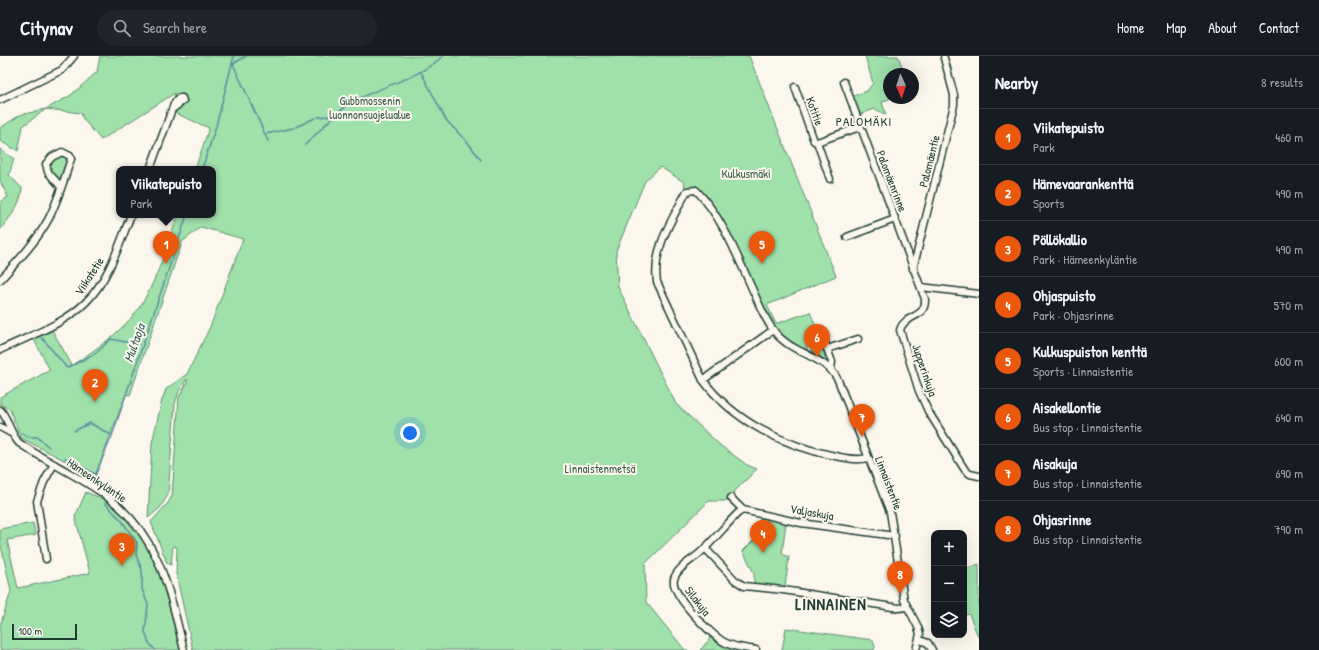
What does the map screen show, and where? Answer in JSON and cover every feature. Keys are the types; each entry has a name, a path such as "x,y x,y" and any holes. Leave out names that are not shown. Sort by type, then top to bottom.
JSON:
{"street":[{"path":"0,100 62,70 69,64 74,56"},
{"name":"Palomäentie","path":"913,269 954,105 954,95 944,58"},
{"name":"Palomäenrinne","path":"844,82 921,287"},
{"name":"Kotitie","path":"795,87 814,141 817,142 860,127"},
{"path":"151,166 174,108"},
{"path":"817,142 830,179"},
{"path":"0,280 41,230 48,219 61,187 71,159 70,156 62,152 52,156 46,164 48,172 61,187"},
{"path":"831,369 792,348 773,330 721,226 696,190 687,191 667,230 657,255 655,268 657,282 703,380 711,390 738,414 782,441 818,452 855,459 868,458"},
{"name":"Viikatetie","path":"0,350 61,320 86,302 106,273 130,218"},
{"path":"847,237 895,218"},
{"path":"921,287 979,294"},
{"name":"Jupperinkuja","path":"921,287 925,299 923,310 918,315 906,321 900,330 915,380 928,411 940,433 967,473 979,476"},
{"path":"703,380 773,330"},
{"path":"827,349 858,339"},
{"name":"Linnaistentie","path":"824,340 832,362 831,369 838,380 890,512 904,595 907,607 918,627 920,640"},
{"name":"Hämeenkyläntie","path":"0,410 4,413 11,433 19,443 86,483 114,502 129,516 147,538 166,580 184,650"},
{"path":"0,427 6,419"},
{"name":"Hämeenkyläntie","path":"0,427 11,433"},
{"path":"46,559 37,501 44,482 54,464"},
{"path":"731,498 743,510"},
{"name":"Valjaskuja","path":"743,510 801,523 894,536"},
{"name":"Silakuja","path":"743,510 738,513 705,548 677,574 674,578 675,589 702,624 719,639 742,649 756,650"},
{"path":"705,548 735,580 744,586 783,590 899,608 907,607"},
{"path":"916,650 920,640 928,643 932,650"}],"green space":[{"path":"100,56 749,56 836,276 767,305 775,322 778,323 810,312 820,337 812,338 807,341 807,354 780,336 764,311 731,236 722,218 711,202 697,187 685,188 684,182 660,167 645,181 616,251 618,287 676,404 721,446 747,465 757,469 725,501 709,501 645,564 646,602 685,650 193,650 176,574 177,547 173,546 171,565 167,563 151,522 168,503 172,496 179,397 187,383 187,379 179,391 175,404 168,495 160,508 148,518 152,443 166,389 187,374 210,327 243,239 201,227 182,242 130,395 126,394 95,476 21,438 10,410 0,404 0,397 50,370 33,338 52,330 72,365 92,352 112,337 130,320 144,300 159,269 177,218 216,218 216,166 196,166 209,128 175,113 177,109 184,105 185,102 174,97 175,93 101,140 83,119 81,113 46,109 71,95 97,72"},
{"path":"865,56 898,56 903,68 883,68 882,102 886,115 875,109 858,115 850,97 867,91 873,83"},
{"path":"46,109 23,126 18,151 0,141 0,128 20,115"},
{"path":"0,149 14,159 9,175 22,188 17,205 11,216 0,230 0,202 8,197 0,181"},
{"path":"60,155 66,156 67,158 61,181 55,178 52,174 49,163"},
{"path":"818,343 823,347 825,358 823,359 811,351 812,345"},
{"path":"86,492 105,500 122,513 136,528 148,547 164,588 180,650 0,650 0,626 11,591 0,541 0,529 33,523 36,535 7,540 18,588 90,573 75,517"},
{"path":"760,518 786,522 782,554 789,557 785,587 754,584 754,573 743,551 758,536"},
{"path":"979,564 979,639 969,614 967,614 967,569"},
{"path":"786,628 873,640 875,647 874,650 782,650"},
{"path":"710,635 732,647 731,650 700,650 709,640"}],"waterway":[{"name":"Multaoja","path":"203,166 216,126 234,56"},
{"path":"246,56 233,64 268,141"},
{"path":"305,145 337,114 351,103 424,70 443,56"},
{"path":"421,72 446,120 469,144 481,160"},
{"path":"318,117 329,116"},
{"path":"296,127 315,118"},
{"path":"266,134 293,128"},
{"name":"Multaoja","path":"95,476 112,436 186,218"},
{"path":"42,338 67,368 96,353 111,339 139,345"},
{"path":"74,431 90,423 111,435"},
{"path":"22,433 28,437 37,437 49,447"},
{"path":"65,458 95,474"},
{"name":"Multaoja","path":"105,503 122,521 137,543 136,555 142,570 142,589 148,605 145,632 149,643 155,650"}],"place":[{"name":"Viikatepuisto","path":"166,264"},
{"name":"Kulkuspuiston kenttä","path":"762,264"},
{"name":"Aisakellontie","path":"817,357"},
{"name":"Hämevaarankenttä","path":"95,402"},
{"name":"Aisakuja","path":"862,437"},
{"name":"Ohjaspuisto","path":"763,553"},
{"name":"Pöllökallio","path":"122,566"},
{"name":"Ohjasrinne","path":"900,594"}],"district":[{"name":"PALOMÄKI","path":"864,121"},
{"name":"LINNAINEN","path":"831,604"}],"park label":[{"name":"Gubbmossenin luonnonsuojelualue","path":"370,107"},
{"name":"Kulkusmäki","path":"746,173"},
{"name":"Linnaistenmetsä","path":"600,468"}]}
